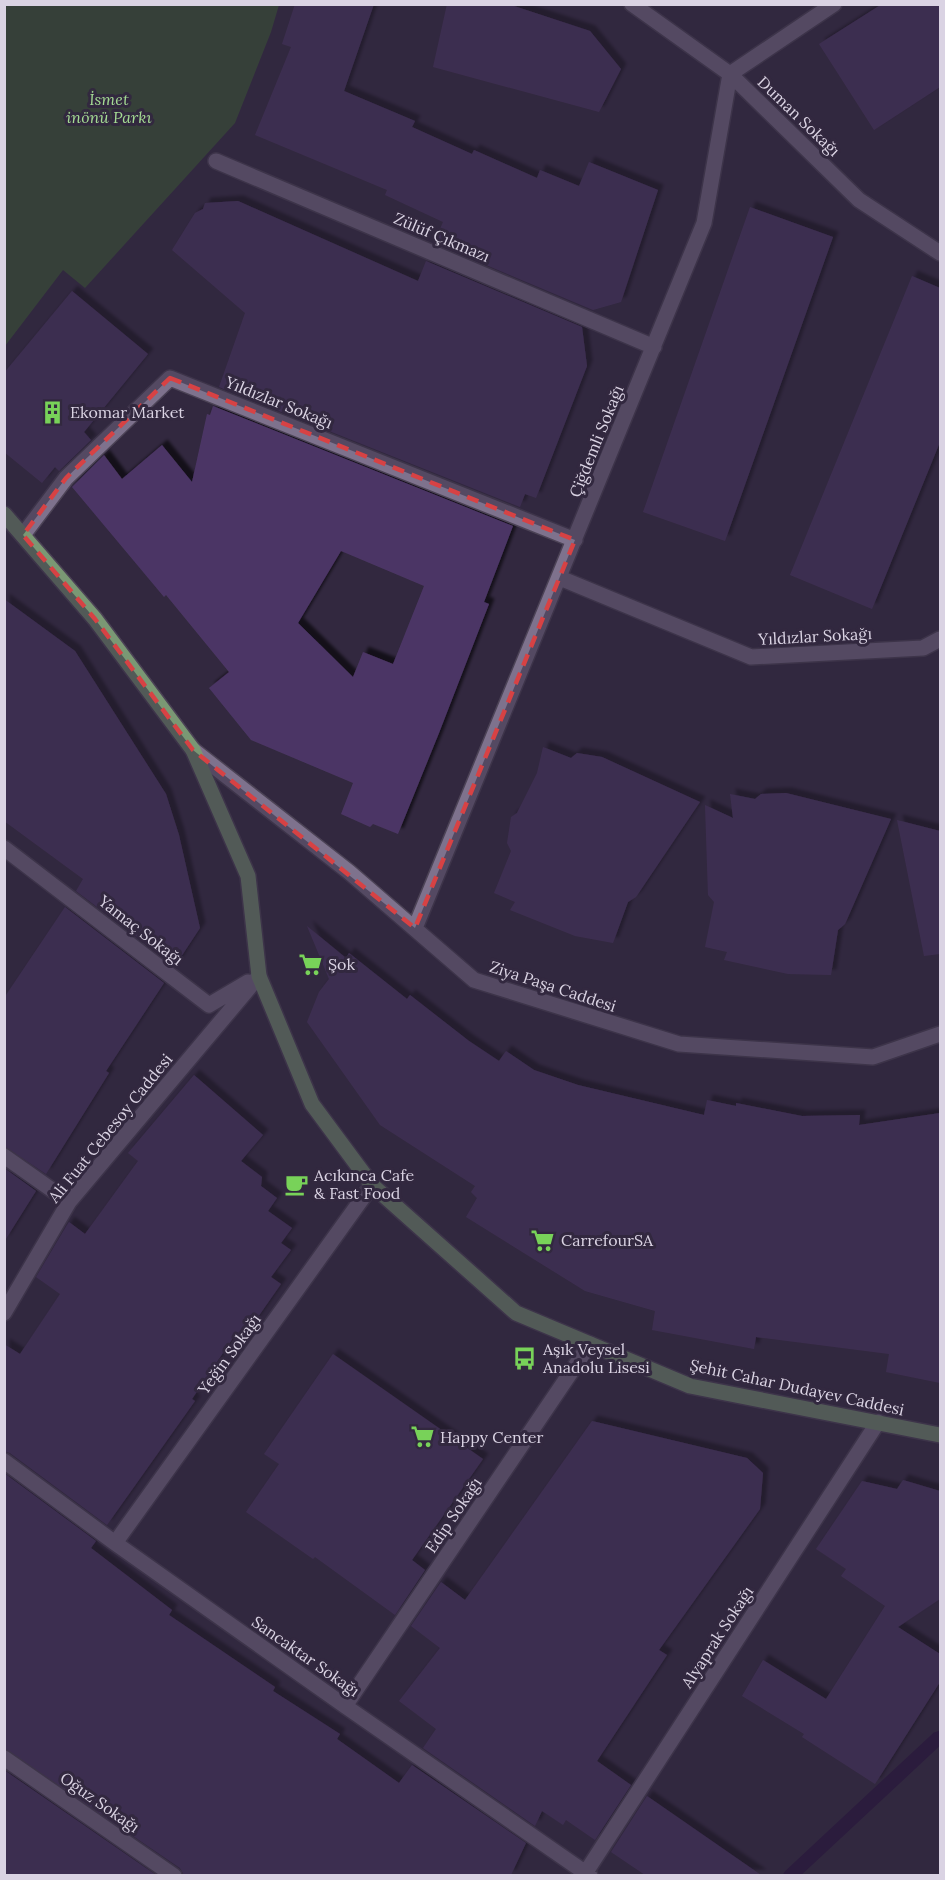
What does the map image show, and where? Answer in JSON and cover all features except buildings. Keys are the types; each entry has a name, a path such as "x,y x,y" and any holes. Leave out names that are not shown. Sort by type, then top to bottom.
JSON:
{"main road":[{"name":"Şehit Cahar Dudayev Caddesi","path":"4,514 95,619 193,750 248,876 259,976 312,1104 372,1185 516,1313 690,1386 940,1435"}],"street":[{"name":"Duman Sokağı","path":"632,4 730,74 859,200 940,253"},
{"path":"730,74 834,4"},
{"name":"Çiğdemli Sokağı","path":"415,928 704,223 730,74"},
{"name":"Zülüf Çıkmazı","path":"216,161 654,347"},
{"name":"Yıldızlar Sokağı","path":"22,535 66,478 170,378 575,540"},
{"name":"Yıldızlar Sokağı","path":"560,578 751,657 923,648 940,639"},
{"name":"Ziya Paşa Caddesi","path":"193,750 350,872 474,980 679,1044 873,1057 940,1034"},
{"name":"Yamaç Sokağı","path":"4,848 209,1005 259,976"},
{"name":"Ali Fuat Cebesoy Caddesi","path":"4,1313 69,1202 259,976"},
{"path":"4,1156 69,1202"},
{"name":"Yeğin Sokağı","path":"115,1543 372,1185"},
{"name":"Edip Sokağı","path":"345,1706 590,1344"},
{"name":"Alyaprak Sokağı","path":"588,1874 878,1422"},
{"name":"Sancaktar Sokağı","path":"4,1461 115,1543 345,1706 588,1874"},
{"name":"Oğuz Sokağı","path":"4,1758 174,1875"}],"highlighted area":[{"path":"170,378 575,540 415,928 193,750 95,619 23,535 66,478"}],"green space":[{"name":"İsmet inönü Parkı","path":"5,4 279,5 271,32 235,123 85,288 63,270 5,346"}],"waterway":[{"path":"790,1876 940,1738"}],"place":[{"name":"Ekomar Market","path":"52,412"},
{"name":"Şok","path":"310,964"},
{"name":"Acıkınca Cafe & Fast Food","path":"296,1184"},
{"name":"CarrefourSA","path":"543,1240"},
{"name":"Aşık Veysel Anadolu Lisesi","path":"525,1358"},
{"name":"Happy Center","path":"422,1437"}]}
